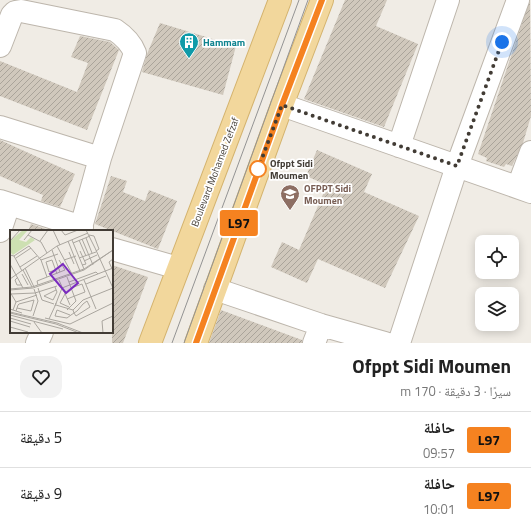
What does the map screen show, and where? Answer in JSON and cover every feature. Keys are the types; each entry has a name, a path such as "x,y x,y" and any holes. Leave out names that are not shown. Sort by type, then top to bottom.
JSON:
{"main road":[{"name":"Boulevard Mohamed Zefzaf","path":"150,343 280,0"},
{"path":"196,343 282,105 322,0"}],"street":[{"path":"399,146 448,0"},
{"path":"399,343 457,166 518,0"},
{"path":"0,46 12,15 15,12 21,11 115,30 127,40 135,53 100,158 81,229 4,202 0,231"},
{"path":"282,105 524,190 531,152"},
{"path":"0,127 100,158"},
{"path":"113,248 178,268"},
{"path":"215,289 318,334 385,343"},
{"path":"37,343 42,333"}],"building":[{"path":"345,0 387,0 376,26 418,44 384,127 304,99"},
{"path":"530,0 531,116 523,143 512,166 506,164 504,167 486,161 487,158 478,154"},
{"name":"Hammam","path":"160,23 236,46 223,95 142,72 147,54"},
{"path":"80,36 110,42 119,50 87,130 0,96 0,61 77,92 88,63 71,57"},
{"path":"0,140 75,174 60,207 41,201 43,195 0,176"},
{"path":"317,150 372,174 364,192 419,216 385,288 318,259 307,283 271,267 282,242 299,250 327,185 306,176"},
{"path":"111,176 127,181 123,192 145,201 149,190 177,201 158,249 95,224"},
{"path":"31,224 49,230 28,230"},
{"path":"113,265 148,277 123,343 112,343"},
{"path":"221,310 302,340 302,343 209,343"}],"tram line":[{"path":"172,343 299,0"},
{"path":"184,343 308,0"}],"bus line":[{"name":"L97","path":"196,343 282,105 322,0"}],"place":[{"name":"Hammam","path":"189,59"},
{"name":"Ofppt Sidi Moumen","path":"258,169"},
{"name":"OFPPT Sidi Moumen","path":"290,211"}],"route":[{"path":"258,169 282,105 457,166 502,42"}]}
